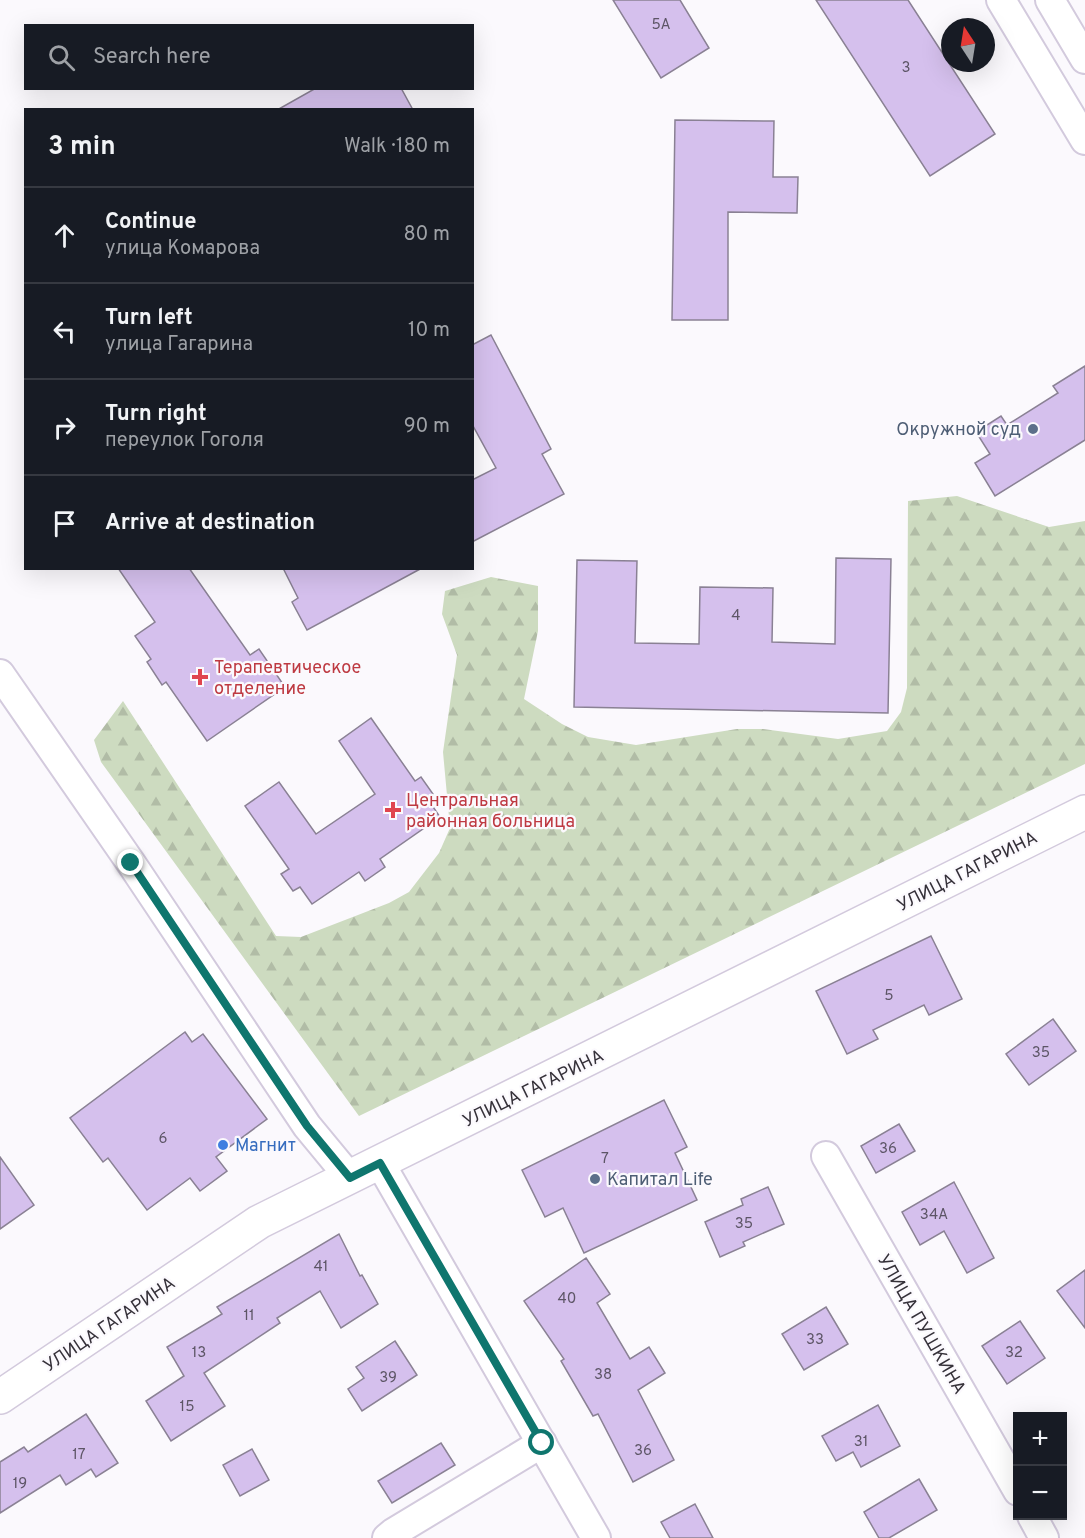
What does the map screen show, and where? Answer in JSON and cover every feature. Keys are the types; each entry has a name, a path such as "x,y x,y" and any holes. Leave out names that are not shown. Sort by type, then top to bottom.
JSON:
{"main road":[{"name":"УЛИЦА ГАГАРИНА","path":"0,1397 260,1222 1085,812"}],"street":[{"path":"1001,0 1085,140"},
{"path":"1050,0 1085,59"},
{"path":"0,674 131,863 307,1126 350,1178"},
{"name":"УЛИЦА ПУШКИНА","path":"826,1156 1013,1484"},
{"path":"380,1163 596,1538"},
{"path":"387,1538 542,1443"},
{"path":"1035,1520 1044,1538"}],"green space":[{"path":"957,496 1049,527 1085,521 1085,764 359,1116 101,762 94,740 123,701 276,936 301,937 389,903 409,892 439,853 450,828 443,752 457,655 442,614 445,591 491,577 538,586 538,631 524,699 562,724 588,737 636,745 737,729 763,729 838,739 887,731 901,712 907,688 908,501"}],"building":[{"path":"613,0 680,0 709,48 661,78"},
{"path":"816,0 908,0 941,51 941,72 955,72 995,134 930,176"},
{"path":"312,90 402,90 412,108 281,108"},
{"path":"675,120 774,121 773,177 798,177 797,213 728,212 728,320 672,320"},
{"path":"491,335 551,449 542,454 564,494 474,541 474,479 496,468 474,428 474,344"},
{"name":"Окружной суд","path":"1085,366 1085,440 995,496 975,463 990,454 976,432 1001,416 1007,425 1058,393 1053,386"},
{"path":"836,558 891,559 888,713 574,707 577,560 637,561 635,643 699,644 700,587 773,588 772,642 835,644"},
{"path":"119,570 190,570 250,655 259,649 285,687 207,741 166,682 162,685 147,662 151,659 135,636 155,622"},
{"path":"284,570 418,570 307,630 292,602 298,598"},
{"name":"Центральная районная больница","path":"371,718 415,781 421,777 433,794 427,798 440,817 380,859 385,867 365,881 359,872 312,904 300,887 293,891 281,874 289,869 245,806 279,782 316,834 375,794 339,741"},
{"path":"931,936 962,999 929,1015 924,1005 873,1030 878,1039 847,1054 816,991"},
{"path":"1053,1019 1076,1051 1029,1085 1006,1054"},
{"path":"185,1032 192,1042 203,1034 267,1119 216,1157 227,1171 200,1191 190,1178 147,1210 108,1158 103,1162 70,1118"},
{"path":"664,1100 687,1147 675,1153 697,1200 584,1253 563,1208 545,1217 522,1170"},
{"path":"899,1124 915,1151 876,1173 861,1146"},
{"path":"0,1157 34,1205 0,1229"},
{"path":"954,1182 994,1258 967,1273 944,1231 920,1245 902,1212"},
{"path":"768,1187 784,1224 743,1242 745,1246 720,1257 705,1222 743,1205 741,1199"},
{"path":"339,1234 360,1276 362,1275 378,1304 341,1328 320,1291 277,1318 280,1323 204,1373 225,1406 171,1441 146,1401 184,1376 167,1347 222,1314 217,1307"},
{"path":"586,1258 610,1294 597,1303 630,1359 649,1347 665,1373 638,1390 674,1460 633,1482 598,1414 593,1416 561,1361 564,1359 524,1301"},
{"path":"1085,1270 1085,1328 1057,1291"},
{"path":"826,1307 848,1344 804,1370 782,1334"},
{"path":"1020,1321 1045,1358 1007,1384 982,1346"},
{"path":"395,1341 417,1375 362,1411 348,1389 364,1378 356,1367"},
{"path":"878,1405 900,1446 861,1467 853,1452 836,1461 822,1436"},
{"path":"86,1414 118,1463 96,1477 91,1469 66,1485 60,1475 0,1513 0,1462 24,1447 28,1452"},
{"path":"441,1443 455,1465 392,1503 378,1481"},
{"path":"252,1449 269,1480 240,1496 223,1465"},
{"path":"919,1479 937,1510 889,1538 879,1538 864,1512"},
{"path":"695,1504 713,1538 670,1538 661,1522"}],"place":[{"name":"Окружной суд","path":"1033,429"},
{"name":"Терапевтическое отделение","path":"200,677"},
{"name":"Центральная районная больница","path":"393,810"},
{"name":"Магнит","path":"223,1145"},
{"name":"Капитал Life","path":"595,1179"}],"route":[{"path":"131,863 307,1126 350,1178 380,1163 542,1443"}]}
